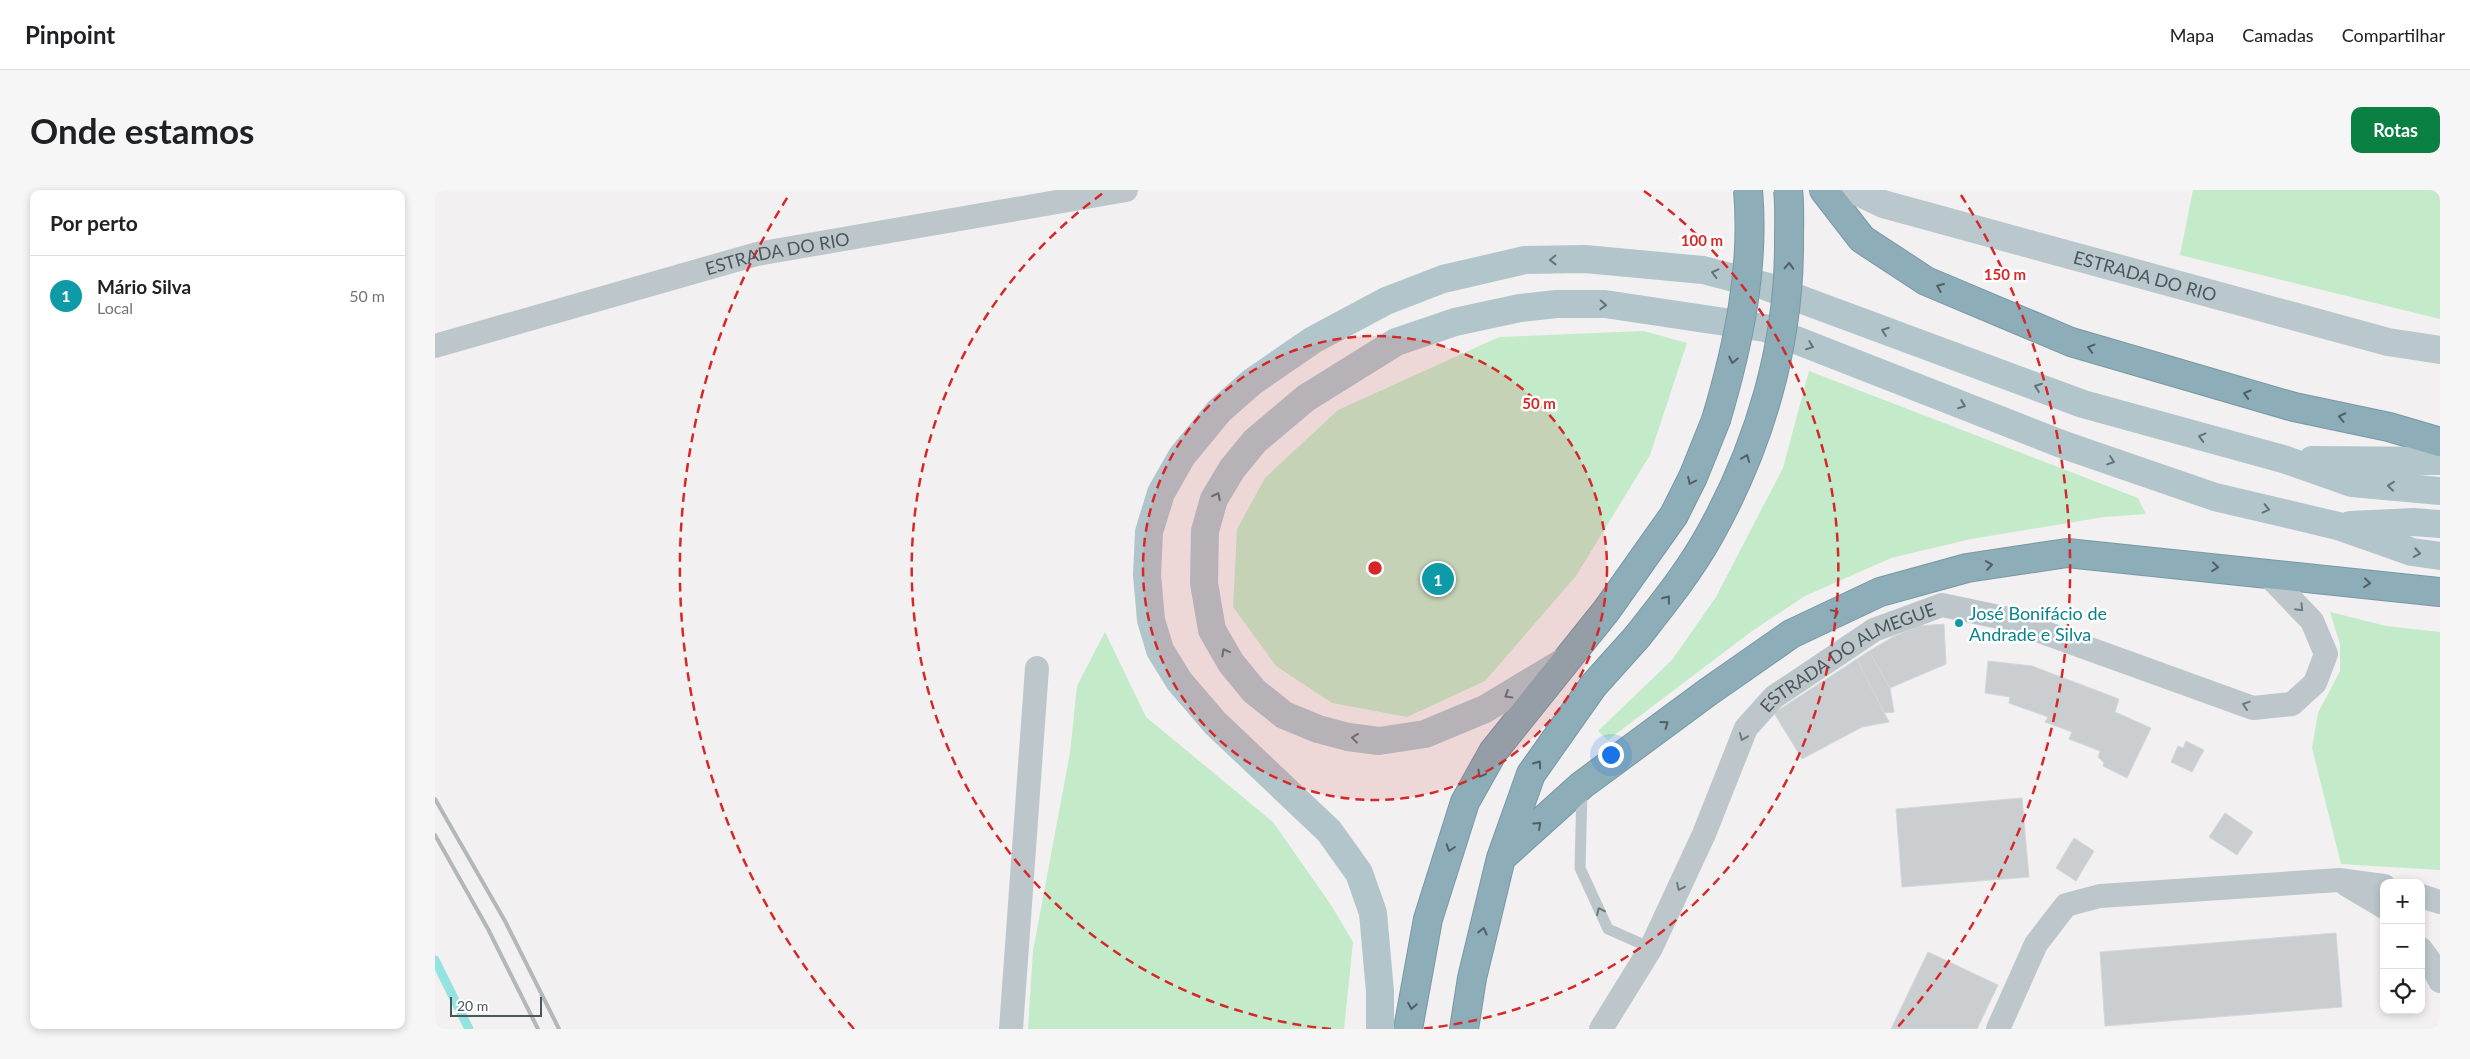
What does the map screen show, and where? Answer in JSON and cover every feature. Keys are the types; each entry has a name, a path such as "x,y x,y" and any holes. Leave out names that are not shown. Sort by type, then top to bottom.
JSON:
{"highway":[{"path":"1408,1029 1427,919 1465,802 1493,752 1606,611 1674,515 1693,477 1716,420 1731,367 1742,310 1747,265 1748,190"},
{"path":"1464,1029 1472,978 1501,858 1531,774 1593,686 1637,638 1677,585 1709,536 1736,482 1756,434 1774,375 1785,320 1789,268 1788,190"},
{"path":"1823,190 1862,239 1926,281 2071,342 2294,407 2389,428 2440,442"},
{"path":"2389,428 2440,421"},
{"path":"1501,858 1583,785 1708,692 1791,634 1880,592 1967,568 2067,553 2436,589"}],"main road":[{"path":"1380,1029 1380,992 1373,913 1359,873 1329,831 1215,723 1179,681 1160,650 1150,611 1147,575 1149,532 1161,493 1181,456 1219,412 1252,382 1313,340 1386,301 1443,279 1525,260 1585,259 1703,270 1765,286 2083,404 2283,459 2352,483 2440,491"},
{"path":"1565,661 1485,709 1425,734 1379,741 1348,737 1318,729 1284,714 1254,691 1231,663 1212,630 1204,583 1205,531 1214,499 1232,469 1263,435 1306,398 1396,342 1455,322 1520,308 1556,304 1605,304 1765,328 2065,445 2215,496 2338,526 2412,552 2440,556"},
{"path":"2283,459 2411,463 2440,461"},
{"path":"2338,526 2414,522 2440,524"}],"street":[{"name":"ESTRADA DO RIO","path":"435,346 757,254 1126,190"},
{"name":"ESTRADA DO RIO","path":"1854,190 1883,204 2388,342 2440,350"},
{"name":"ESTRADA DO ALMEGUE","path":"1601,1029 1651,948 1704,834 1747,728 1775,697 1873,630 1942,604 2004,618 2253,708 2291,704 2315,683 2326,654 2312,621 2266,573"},
{"path":"1011,1029 1037,668"},
{"path":"1998,1029 2036,944 2066,905 2100,896 2339,880 2380,885"},
{"path":"2339,880 2380,905"},
{"path":"2425,897 2440,902"},
{"path":"2425,954 2440,981"}],"lane":[{"path":"1583,785 1580,868 1608,929 1651,948"}],"green space":[{"path":"2193,190 2440,190 2440,319 2180,255"},
{"path":"1644,331 1687,343 1650,455 1576,576 1485,681 1407,717 1332,703 1276,666 1233,607 1237,529 1265,478 1338,410 1499,337"},
{"path":"1809,371 2138,498 2146,514 2104,517 1971,539 1891,558 1805,596 1752,631 1608,740 1598,731 1672,660 1716,597 1783,468"},
{"path":"2330,612 2386,626 2440,632 2440,870 2341,864 2312,748 2318,713 2340,671 2340,644"},
{"path":"1105,632 1146,717 1273,822 1331,905 1353,942 1344,1029 1028,1029 1033,951 1070,753 1077,686"}],"building":[{"path":"1944,624 1946,664 1890,688 1869,651 1893,637 1919,626"},
{"path":"1869,651 1890,688 1894,712 1884,713 1857,659"},
{"path":"1857,659 1889,722 1862,727 1802,759 1774,713"},
{"path":"1988,661 2032,666 2119,699 2115,712 2151,728 2127,778 2103,766 2104,763 2098,757 2100,751 2069,739 2072,732 2045,722 2048,717 2009,703 2010,697 1985,693"},
{"path":"2186,741 2204,750 2192,772 2171,762 2178,746 2183,748"},
{"path":"2022,798 2029,877 1902,887 1896,809"},
{"path":"2225,813 2253,832 2237,855 2209,837"},
{"path":"2074,838 2094,851 2076,881 2056,868"},
{"path":"2336,933 2342,1007 2105,1026 2100,952"},
{"path":"1928,952 1998,985 1977,1029 1891,1029"}],"waterway":[{"path":"435,960 469,1029"}],"railway":[{"path":"435,799 505,921 559,1029"},
{"path":"435,835 488,929 538,1029"}],"place":[{"name":"Mário Silva","path":"1438,579"},
{"name":"José Bonifácio de Andrade e Silva","path":"1959,623"}]}
